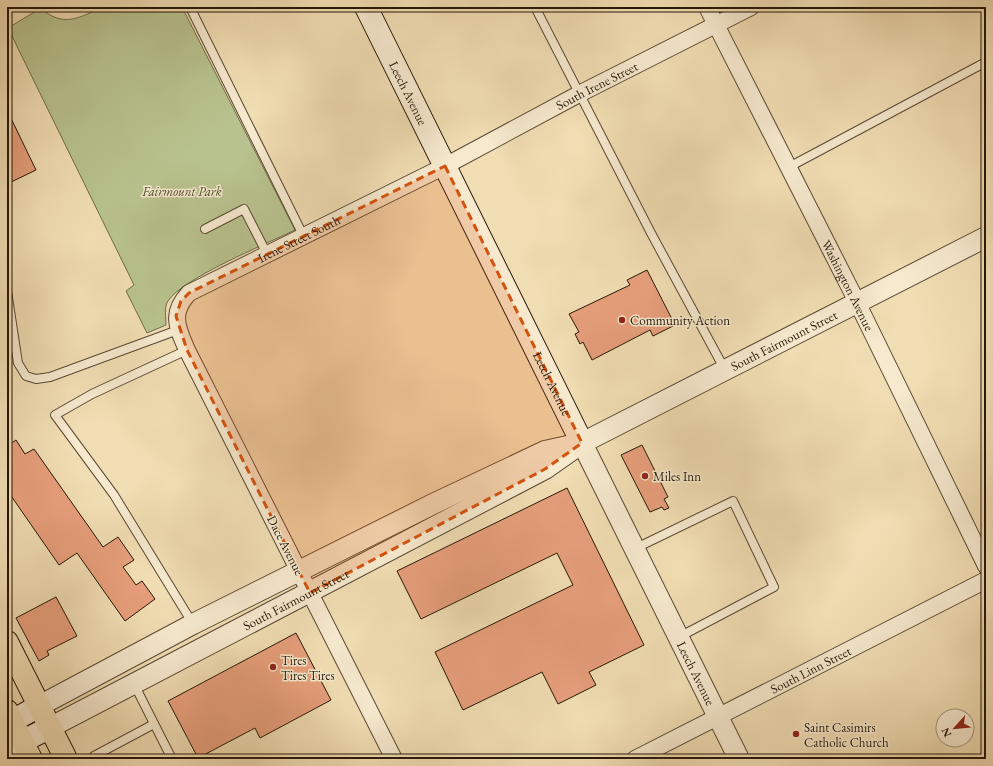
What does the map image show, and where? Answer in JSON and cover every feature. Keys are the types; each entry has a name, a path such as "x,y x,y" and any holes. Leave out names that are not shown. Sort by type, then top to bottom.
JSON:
{"main road":[{"name":"Leech Avenue","path":"366,7 582,443"},
{"path":"7,642 66,759"},
{"name":"South Fairmount Street","path":"9,719 39,706"},
{"path":"9,719 20,750"},
{"name":"South Fairmount Street","path":"20,750 51,727"}],"street":[{"name":"Washington Avenue","path":"707,7 857,302 986,566"},
{"name":"South Irene Street","path":"445,166 579,94 750,7"},
{"name":"Irene Street South","path":"178,330 176,316 181,301 189,293 445,166"},
{"name":"South Fairmount Street","path":"51,727 310,593 545,468 582,443 986,237"},
{"name":"Dace Avenue","path":"178,330 394,759"},
{"name":"South Fairmount Street","path":"39,706 299,570 433,504 545,451 582,443"},
{"name":"Leech Avenue","path":"582,443 740,759"},
{"name":"South Linn Street","path":"635,759 986,580"}],"lane":[{"path":"190,7 304,235"},
{"path":"535,7 650,233 725,370"},
{"path":"789,167 986,62"},
{"path":"205,229 244,209 267,254"},
{"path":"7,291 18,364 26,376 36,379 50,377 178,330"},
{"path":"187,350 92,394 55,415 114,495 194,624"},
{"path":"634,549 733,501 774,587 679,637"},
{"path":"134,684 172,759"},
{"path":"96,759 94,756 154,724"}],"highlighted area":[{"path":"445,166 582,443 545,469 310,593 187,350 176,316 181,301 189,293"}],"green space":[{"name":"Fairmount Park","path":"102,7 182,7 295,230 226,262 190,282 168,301 166,309 166,325 147,333 126,291 134,285 8,28 41,8 56,18 71,19 86,15"}],"building":[{"path":"7,110 36,170 7,184"},
{"name":"Community Action","path":"647,270 675,325 653,336 650,330 592,360 583,342 580,344 575,334 579,332 569,314 630,285 627,280"},
{"path":"16,440 25,454 34,449 103,547 118,537 134,560 123,567 136,585 142,581 155,599 125,621 77,553 59,565 7,490 7,446"},
{"name":"Miles Inn","path":"642,445 668,497 664,499 669,508 664,510 662,507 650,512 621,455"},
{"path":"567,488 644,645 589,672 596,685 558,704 542,672 463,710 435,652 573,585 557,553 421,619 397,571"},
{"path":"56,597 77,636 47,651 49,655 39,661 16,618"},
{"name":"Tires Tires Tires","path":"296,633 331,700 260,738 255,728 198,758 168,701"}],"place":[{"name":"Community Action","path":"622,320"},
{"name":"Miles Inn","path":"645,476"},
{"name":"Tires Tires Tires","path":"273,667"},
{"name":"Saint Casimirs Catholic Church","path":"796,734"}]}
